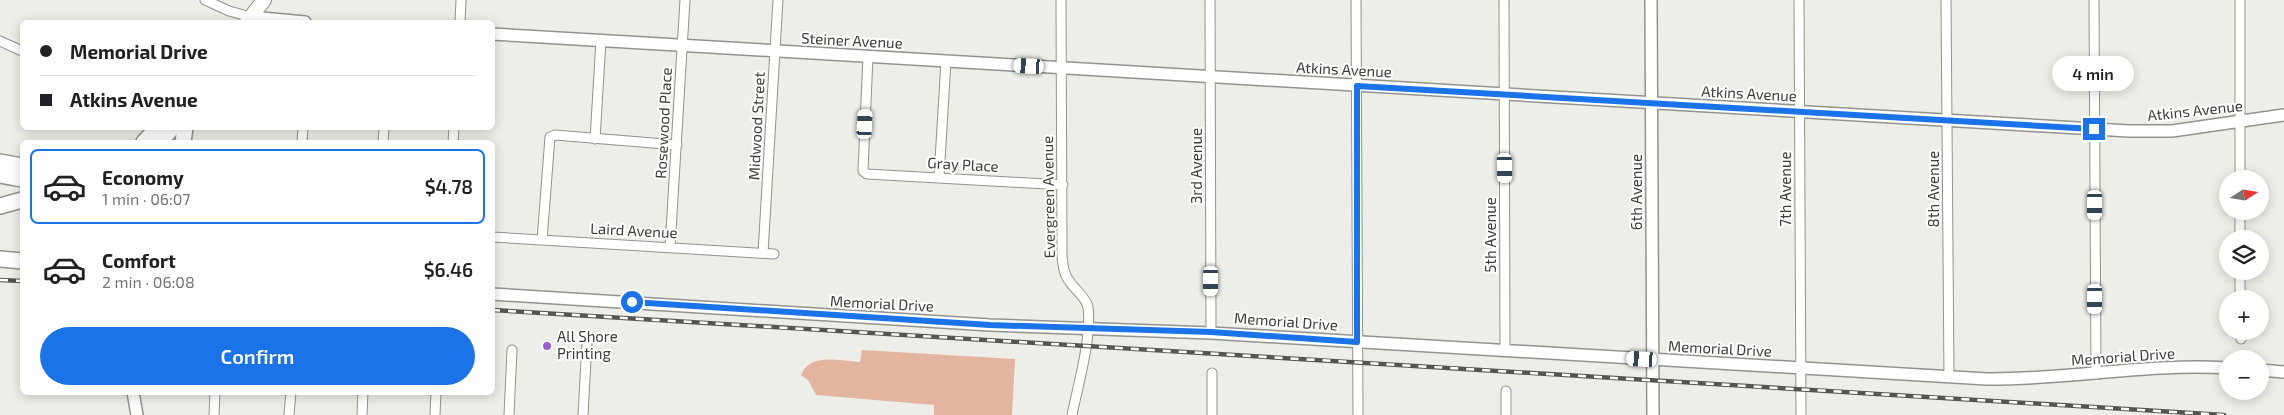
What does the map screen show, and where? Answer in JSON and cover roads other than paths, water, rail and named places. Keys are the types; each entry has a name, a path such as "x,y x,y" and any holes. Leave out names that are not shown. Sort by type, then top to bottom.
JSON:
{"highway":[{"path":"146,140 155,130"},
{"path":"162,140 170,130"},
{"path":"0,162 20,166"},
{"path":"0,175 20,179"},
{"path":"0,196 20,198"},
{"path":"0,206 20,199"}],"main road":[{"path":"249,20 264,0"}],"street":[{"path":"206,0 249,20"},
{"path":"460,20 461,0"},
{"name":"Rosewood Place","path":"670,247 685,0"},
{"name":"Midwood Street","path":"763,254 778,0"},
{"name":"Evergreen Avenue","path":"1061,0 1063,267 1069,281 1088,307 1085,352 1072,415"},
{"name":"3rd Avenue","path":"1210,0 1211,332"},
{"path":"1356,0 1358,415"},
{"name":"5th Avenue","path":"1504,0 1505,350"},
{"name":"6th Avenue","path":"1651,0 1653,415"},
{"name":"7th Avenue","path":"1799,0 1801,415"},
{"name":"8th Avenue","path":"1946,0 1949,377"},
{"path":"2094,0 2096,374"},
{"path":"2240,0 2240,170"},
{"name":"Steiner Avenue","path":"495,34 1210,77"},
{"path":"0,41 20,50"},
{"path":"595,139 600,41"},
{"name":"Gray Place","path":"868,56 863,171 867,174 1062,185"},
{"path":"939,177 946,61"},
{"name":"Atkins Avenue","path":"1210,77 2159,132 2284,115"},
{"path":"542,240 550,137 677,145"},
{"name":"Laird Avenue","path":"495,237 774,254"},
{"name":"Memorial Drive","path":"495,294 980,325 1211,332 1653,360 1801,374 2018,379 2196,367 2219,368"},
{"path":"583,415 587,342"},
{"path":"509,415 512,350"},
{"path":"2269,371 2284,372"},
{"path":"1212,373 1212,415"},
{"path":"1506,392 1506,415"},
{"path":"133,395 136,415"},
{"path":"214,415 215,395"},
{"path":"289,415 290,395"},
{"path":"362,415 363,395"},
{"path":"435,415 436,395"}],"railway":[{"path":"0,280 20,281"},
{"path":"495,310 2224,415"}],"place":[{"name":"All Shore Printing","path":"547,346"}]}
